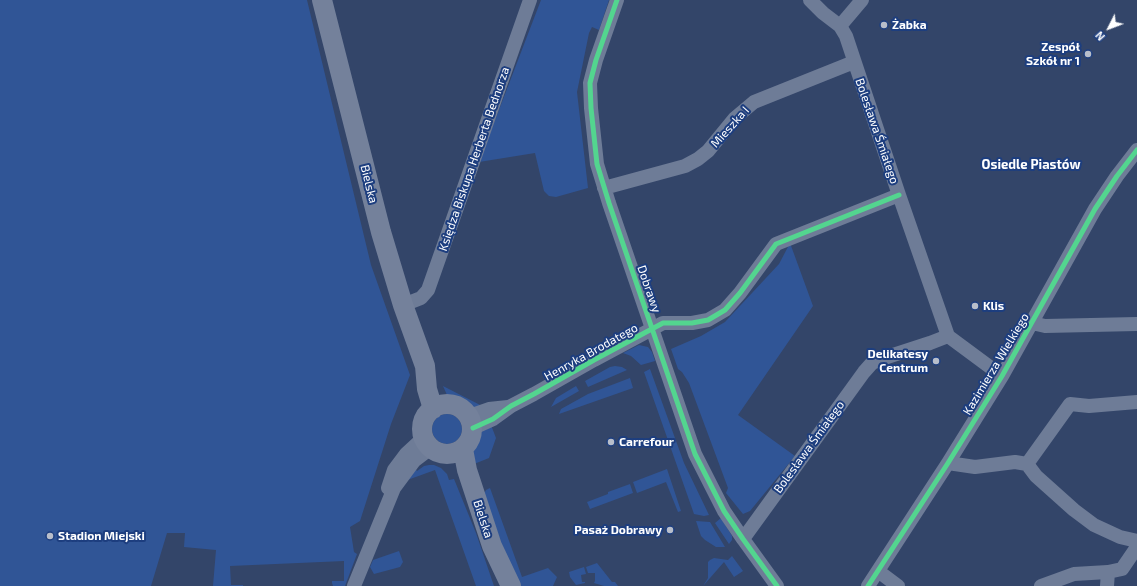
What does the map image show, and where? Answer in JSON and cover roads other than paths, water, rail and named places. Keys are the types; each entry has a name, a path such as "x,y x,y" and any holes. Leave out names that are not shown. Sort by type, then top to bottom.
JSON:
{"main road":[{"name":"Bielska","path":"322,0 381,232 403,305 425,366 438,385 439,406"},
{"path":"452,404 458,407 464,411 471,422 472,436 468,443 456,452 437,452 425,445 422,429 424,421 427,414 439,406 452,404"},
{"name":"Bielska","path":"456,452 498,586"},
{"name":"Bielska","path":"456,452 467,470 492,546 511,586"}],"street":[{"name":"Księdza Biskupa Herberta Bednorza","path":"403,305 421,298 428,290 530,0"},
{"name":"Dobrawy","path":"617,0 596,60 590,83 590,108 597,164 695,454 724,511 777,586"},
{"path":"810,0 823,13 840,26 862,0"},
{"name":"Bolesława Śmiałego","path":"743,539 872,363 930,344 948,336 846,36 840,26"},
{"name":"Mieszka I","path":"604,188 685,166 698,159 708,151 735,118 754,102 854,62"},
{"name":"Kazimierza Wielkiego","path":"868,586 948,463 1002,376 1096,209 1117,176 1137,150"},
{"name":"Henryka Brodatego","path":"471,422 493,419 511,406 663,323 692,323 708,320 725,310 740,293 776,244 899,195"},
{"path":"1032,324 1045,326 1131,324 1137,312"},
{"path":"948,336 1002,376"},
{"path":"1027,464 1070,404 1089,406 1137,402"},
{"path":"388,488 394,470 406,454 425,445"},
{"path":"354,586 394,488 425,445"},
{"path":"948,463 975,467 1015,462 1027,464 1036,476 1094,525 1120,537 1137,540"},
{"path":"1041,586 1074,574 1108,572 1122,569 1137,547"},
{"path":"878,571 898,586"},
{"path":"1107,586 1108,572"}],"place":[{"name":"Żabka","path":"884,25"},
{"name":"Zespół Szkół nr 1","path":"1088,54"},
{"name":"Klis","path":"975,306"},
{"name":"Delikatesy Centrum","path":"936,361"},
{"name":"Carrefour","path":"611,442"},
{"name":"Pasaż Dobrawy","path":"670,530"},
{"name":"Stadion Miejski","path":"50,536"}],"district":[{"name":"Osiedle Piastów","path":"1031,165"}]}
